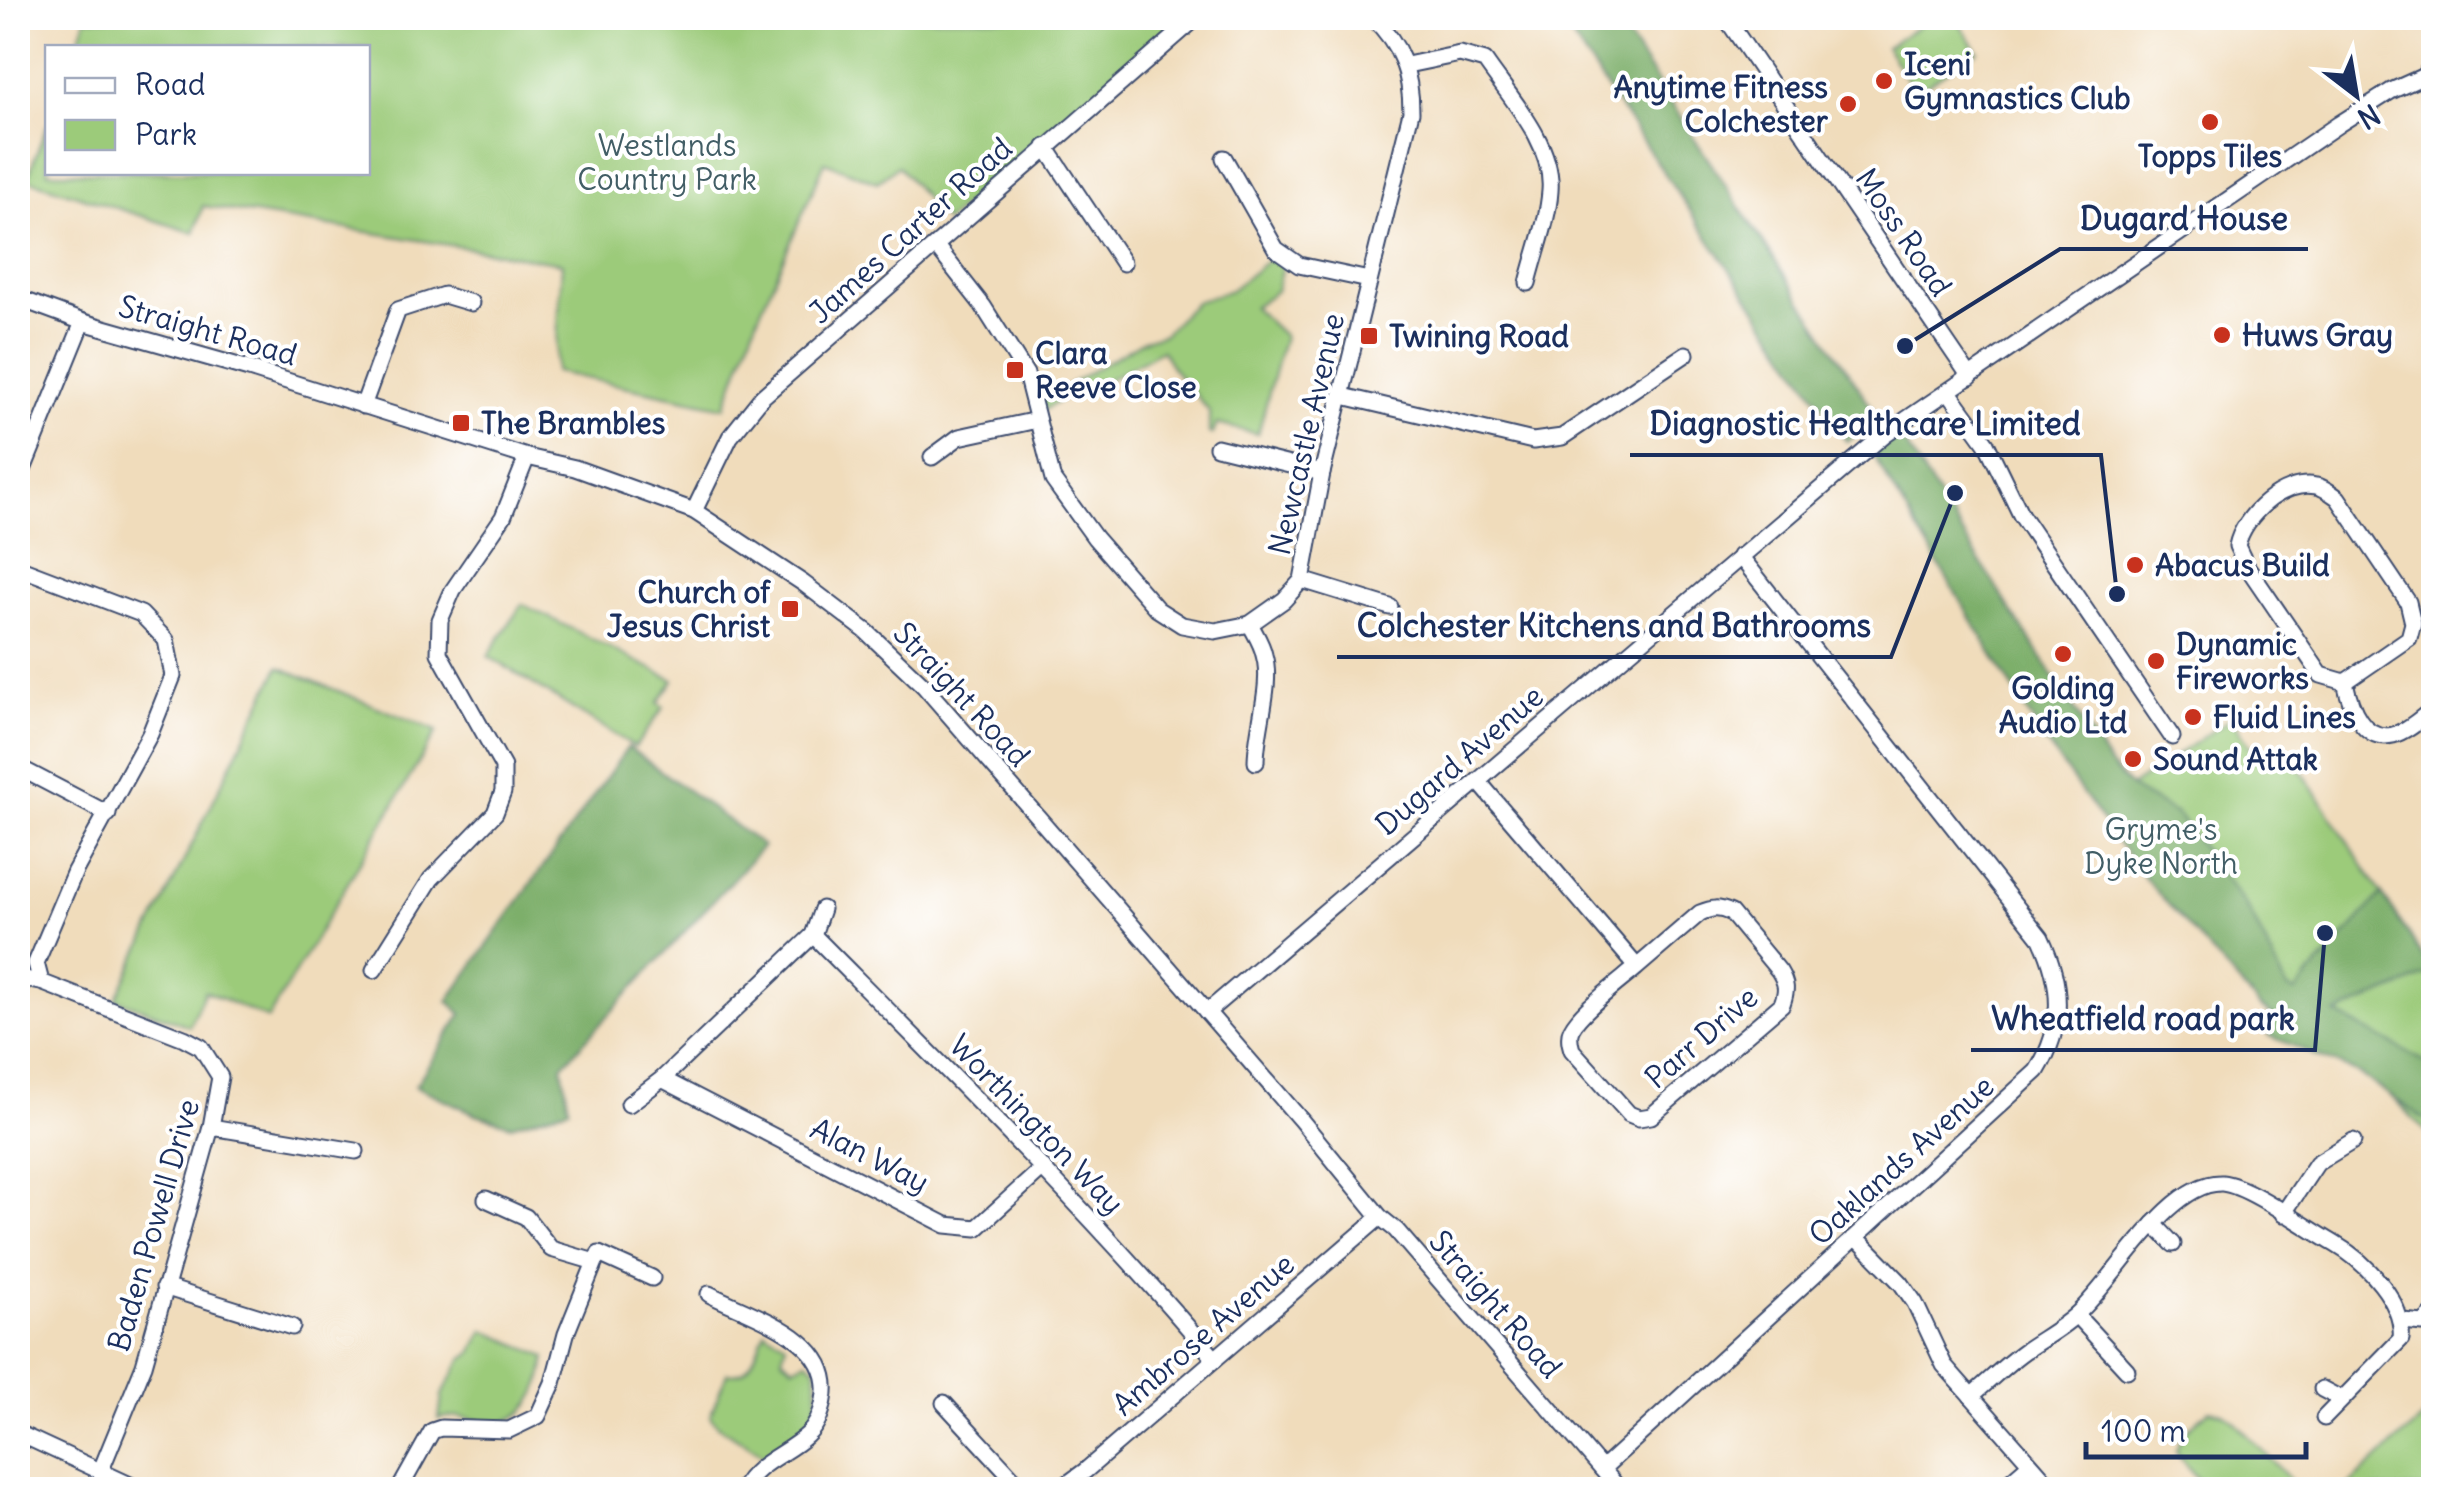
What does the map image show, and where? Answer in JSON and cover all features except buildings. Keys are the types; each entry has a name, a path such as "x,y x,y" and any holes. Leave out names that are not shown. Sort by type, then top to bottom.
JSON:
{"street":[{"name":"James Carter Road","path":"694,512 730,437 762,397 1196,18"},
{"name":"Newcastle Avenue","path":"1250,624 1284,600 1302,580 1322,473 1411,112 1406,65 1391,34 1374,18"},
{"name":"Moss Road","path":"1726,18 1970,377"},
{"path":"1406,65 1460,54 1485,61 1541,147 1549,167 1550,192 1528,283"},
{"name":"Dugard Avenue","path":"1207,1012 1885,434 2339,124 2391,91 2422,77 2434,66"},
{"path":"1046,147 1123,262"},
{"path":"1224,158 1276,249 1300,265 1369,280"},
{"path":"936,246 1014,350 1026,374 1053,480 1094,538 1156,609 1182,624 1215,631 1250,624 1265,656 1266,697 1256,733 1256,762"},
{"path":"363,406 398,310 444,295 471,302"},
{"name":"Straight Road","path":"18,298 83,322 527,457 575,468 694,512 803,583 866,632 924,686 1380,1218 1396,1230 1620,1490"},
{"path":"18,482 83,322"},
{"path":"1343,396 1534,441 1562,437 1686,354"},
{"path":"1949,392 1986,443 2021,515 2172,737"},
{"path":"932,457 959,437 1037,420"},
{"path":"1217,447 1322,473"},
{"path":"374,970 431,878 495,813 502,792 503,767 439,653 440,620 452,590 503,516 527,457"},
{"path":"2303,485 2321,486 2338,498 2408,602 2413,623 2409,638 2344,682 2322,675 2236,546 2241,528 2258,509 2303,485"},
{"name":"Oaklands Avenue","path":"1602,1469 2038,1071 2052,1048 2058,1022 2054,966 2041,938 1740,556"},
{"path":"18,568 142,614 166,640 173,676 150,734 75,871 36,963 41,982"},
{"path":"1302,580 1390,607"},
{"path":"2344,682 2350,708 2360,722 2378,734 2392,736 2434,708"},
{"path":"18,766 108,814"},
{"path":"1478,780 1637,967"},
{"path":"629,1104 662,1079 812,934 822,909"},
{"name":"Parr Drive","path":"1722,909 1731,913 1779,972 1786,982 1786,993 1782,1004 1651,1116 1639,1118 1629,1114 1572,1050 1569,1039 1571,1028 1580,1018 1637,967 1700,913 1722,909"},
{"name":"Worthington Way","path":"812,934 1044,1168 1215,1359"},
{"name":"Baden Powell Drive","path":"18,978 41,982 184,1038 201,1048 220,1077 211,1126 144,1365 100,1470"},
{"name":"Alan Way","path":"662,1079 946,1225 977,1228 1044,1168"},
{"path":"211,1126 356,1151"},
{"path":"2283,1214 2318,1163 2353,1141"},
{"path":"1971,1396 2020,1354 2076,1315 2154,1224 2202,1185 2223,1183 2244,1188 2345,1250 2392,1301 2403,1321 2401,1339 2324,1418"},
{"path":"486,1199 526,1218 551,1248 599,1253 652,1278"},
{"name":"Ambrose Avenue","path":"1059,1490 1380,1218"},
{"path":"2154,1224 2174,1244"},
{"path":"1857,1238 1902,1282 1944,1365 2054,1490"},
{"path":"399,1490 432,1431 509,1430 538,1416 599,1253"},
{"path":"164,1287 292,1327"},
{"path":"708,1294 802,1342 824,1366 828,1384 822,1411 811,1432 762,1466 746,1480 742,1490"},
{"path":"2403,1321 2423,1322 2434,1314"},
{"path":"2076,1315 2127,1370"},
{"path":"2322,1389 2341,1399"},
{"path":"944,1403 1024,1490"},
{"path":"18,1433 141,1490"},
{"path":"2000,1490 2030,1464"}],"green space":[{"name":"Westlands Country Park","path":"86,18 1173,18 1176,23 945,222 898,166 877,182 825,162 757,319 725,407 555,372 562,263 203,206 194,233 27,179 45,130 45,175 370,175 370,45 78,45"},
{"path":"1559,18 1615,18 1879,418 1847,442"},
{"path":"1931,18 1956,18 1978,51 1915,92 1886,47"},
{"path":"1273,256 1282,267 1276,291 1253,307 1284,336 1258,434 1217,424 1213,434 1209,433 1209,411 1162,350 1102,383 1094,381 1044,410 1041,401 1144,340 1164,334 1195,302 1231,290"},
{"name":"Gryme's Dyke North","path":"1898,433 2110,765 2130,787 2178,815 2250,912 2287,988 2295,992 2382,894 2433,973 2336,1014 2433,1066 2433,1125 2356,1072 2270,1036 2260,1027 2272,1015 2259,1006 2140,873 2042,737 1873,455"},
{"path":"522,604 674,680 658,703 664,707 635,747 488,656"},
{"path":"279,667 437,731 268,1019 205,991 189,1026 116,999"},
{"path":"2231,718 2261,762 2288,750 2433,972 2433,1139 2277,980 2130,787"},
{"path":"628,747 763,846 562,1066 569,1108 511,1125 415,1086 462,1014 448,1001"},
{"path":"484,1330 546,1357 537,1393 522,1412 501,1422 439,1419 442,1395"},
{"path":"765,1331 786,1343 782,1358 794,1367 807,1360 816,1367 817,1402 815,1414 803,1431 764,1457 710,1416 727,1373 742,1372 748,1367"},
{"path":"2209,1410 2234,1421 2299,1489 2205,1489 2176,1451 2182,1434"},
{"path":"2433,1410 2433,1489 2344,1489"}],"place":[{"name":"Iceni Gymnastics Club","path":"1884,81"},
{"name":"Anytime Fitness Colchester","path":"1848,104"},
{"name":"Topps Tiles","path":"2210,122"},
{"name":"Huws Gray","path":"2222,335"},
{"name":"Twining Road","path":"1369,336"},
{"name":"Dugard House","path":"1905,346"},
{"name":"Clara Reeve Close","path":"1015,370"},
{"name":"The Brambles","path":"461,423"},
{"name":"Colchester Kitchens and Bathrooms","path":"1955,493"},
{"name":"Abacus Build","path":"2135,565"},
{"name":"Diagnostic Healthcare Limited","path":"2117,594"},
{"name":"Church of Jesus Christ","path":"790,609"},
{"name":"Golding Audio Ltd","path":"2063,654"},
{"name":"Dynamic Fireworks","path":"2156,661"},
{"name":"Fluid Lines","path":"2193,717"},
{"name":"Sound Attak","path":"2133,759"},
{"name":"Wheatfield road park","path":"2325,933"}]}
